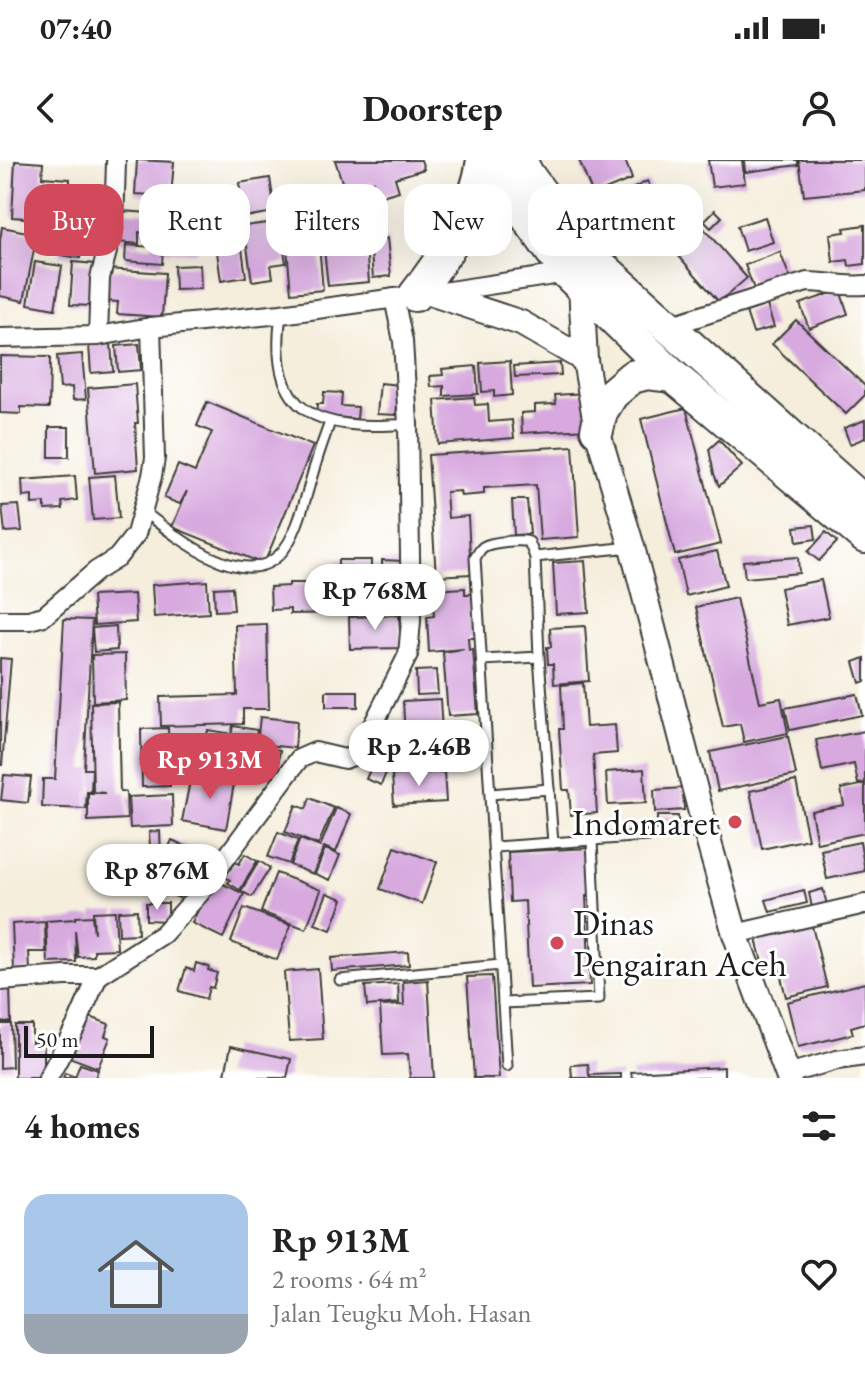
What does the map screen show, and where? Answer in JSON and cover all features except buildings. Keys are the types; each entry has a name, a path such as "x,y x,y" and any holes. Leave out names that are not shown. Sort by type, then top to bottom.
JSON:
{"highway":[{"path":"413,296 440,262 465,219 480,180 483,160"},
{"path":"491,160 504,185 574,280 673,376 865,537"},
{"path":"520,160 581,248 865,503"},
{"path":"597,430 601,412 612,394 632,377 647,373 673,376"}],"main road":[{"path":"574,280 597,430 632,547 735,934 788,1076"},
{"path":"413,296 521,323 585,360"}],"street":[{"path":"98,336 100,278 114,225 114,161"},
{"path":"0,338 98,336 413,296 574,280"},
{"path":"669,326 807,282 865,285"},
{"path":"0,981 98,976 163,934 200,893 299,759 315,752 345,759 355,755 368,735 408,655 411,621 408,424 403,341 413,296"},
{"path":"0,620 29,620 44,616 96,571 117,558 136,534 155,458 151,327"},
{"path":"735,934 865,904"},
{"path":"48,1078 98,976"},
{"path":"788,1076 837,1060 865,1056"}],"lane":[{"path":"281,314 278,358 283,378 305,411 330,422 351,425 408,424"},
{"path":"143,511 221,562 244,568 267,563 278,557 299,518 330,422"},
{"path":"507,1066 475,558 485,546 523,540 529,542 535,557 553,843"},
{"path":"535,557 632,547"},
{"path":"483,660 539,657"},
{"path":"491,794 549,789"},
{"path":"495,847 706,832"},
{"path":"503,1003 599,999 592,840"},
{"path":"340,980 501,965"}],"place":[{"name":"Indomaret","path":"735,822"},
{"name":"Dinas Pengairan Aceh","path":"557,943"}]}
